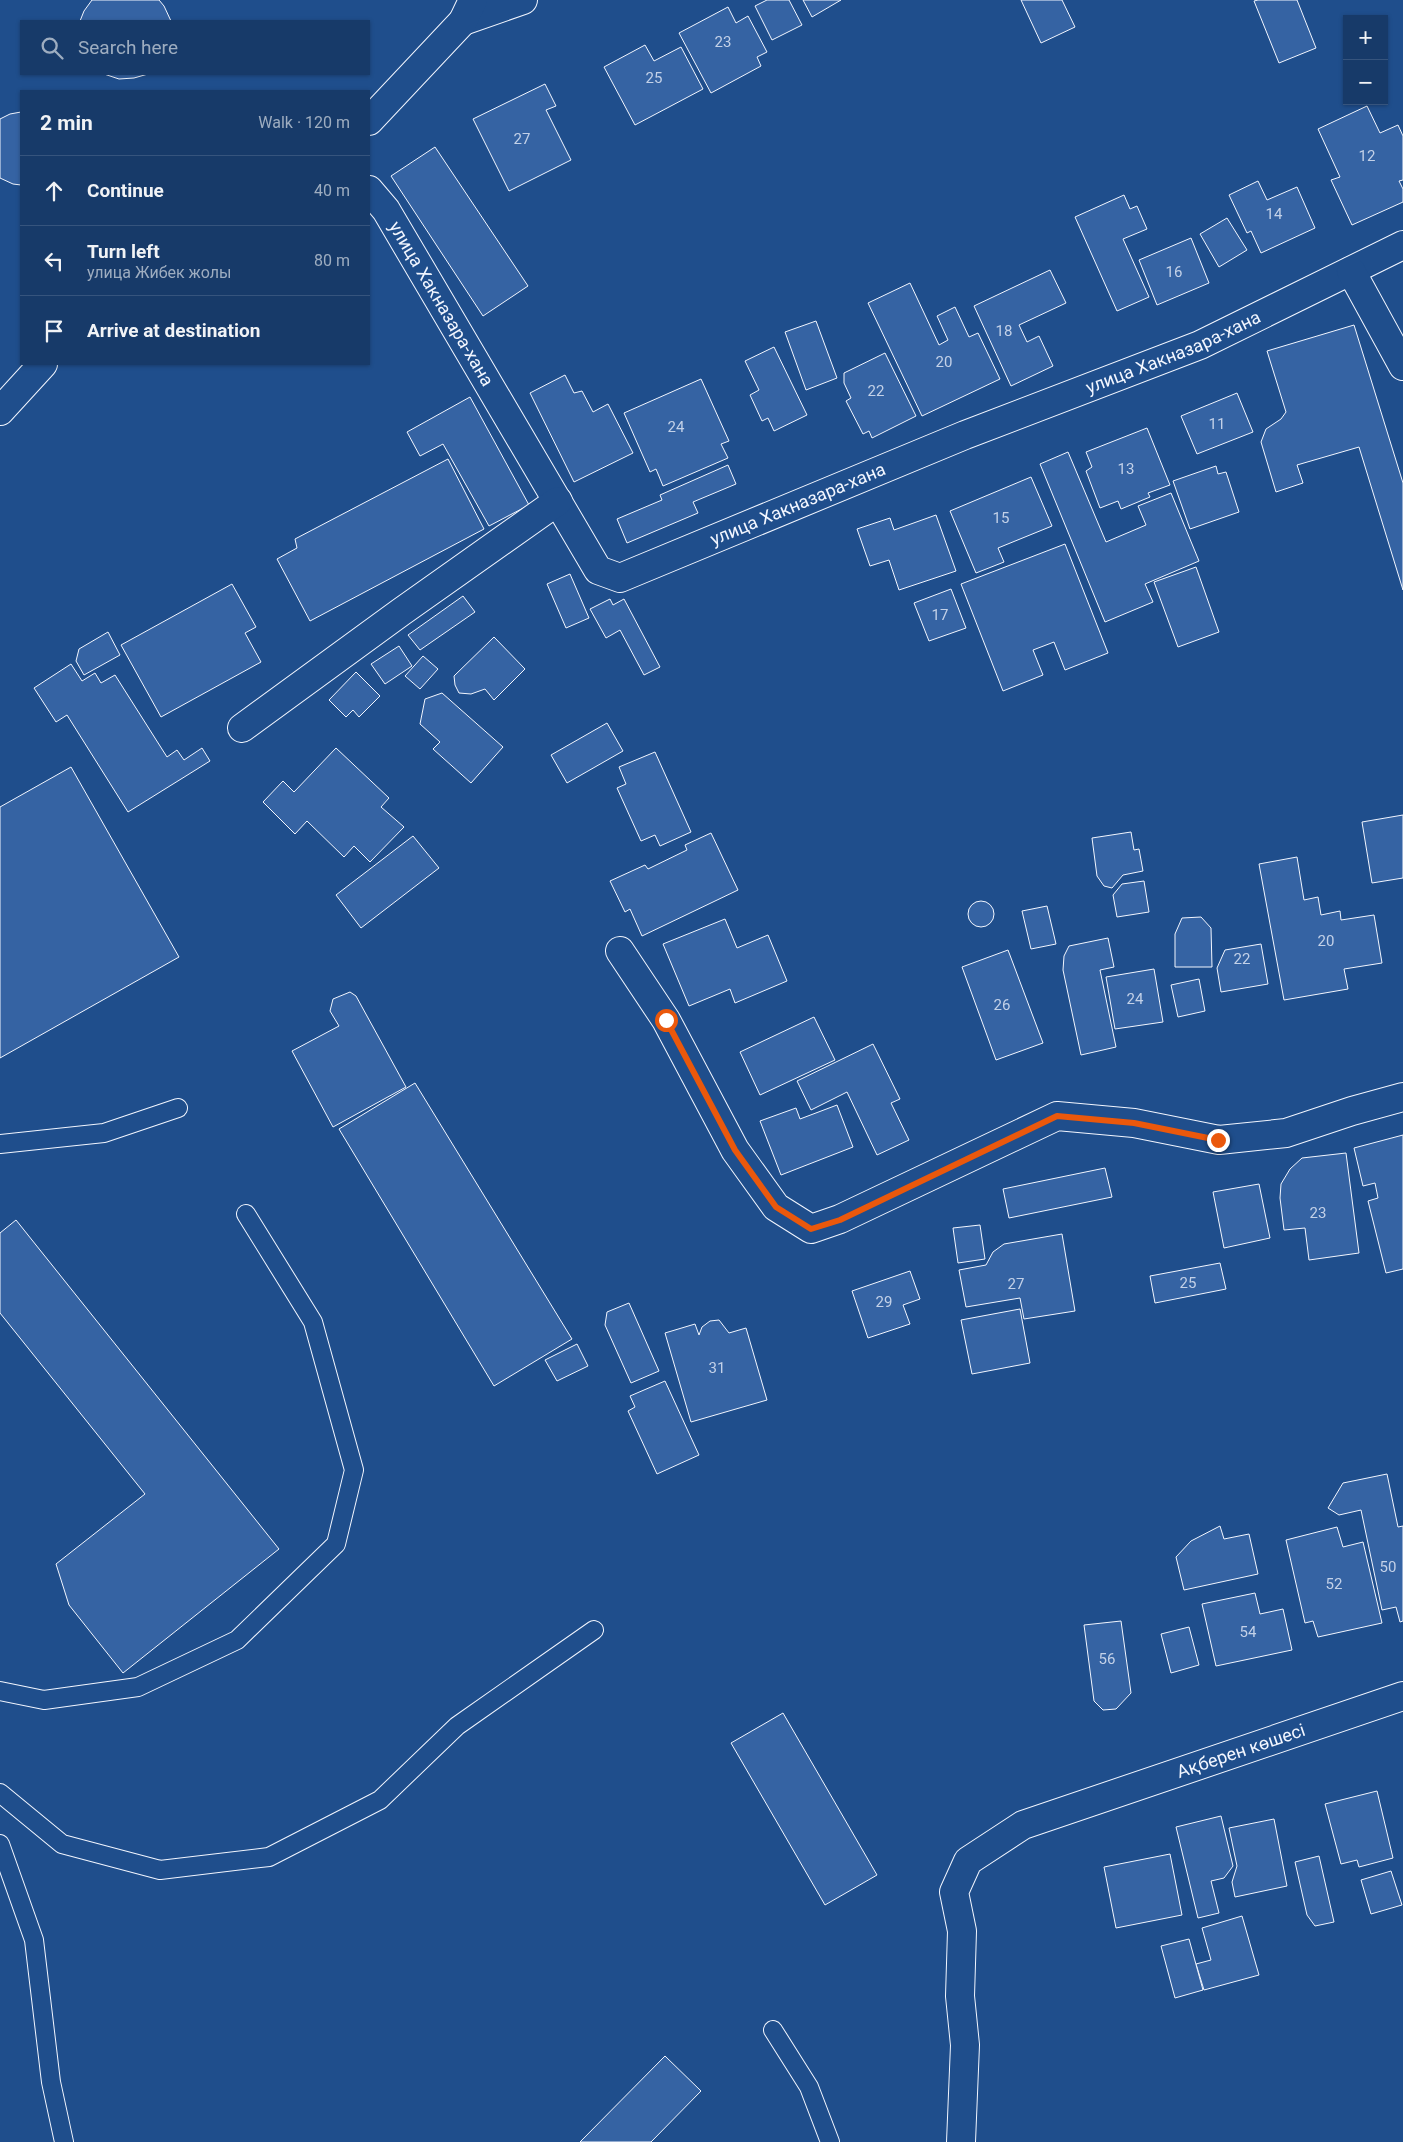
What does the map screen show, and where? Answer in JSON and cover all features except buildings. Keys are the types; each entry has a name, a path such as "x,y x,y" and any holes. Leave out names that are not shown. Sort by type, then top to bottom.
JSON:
{"street":[{"path":"370,120 468,10 523,0"},
{"name":"улица Хакназара-хана","path":"370,191 386,210 598,570 620,578 965,435 1200,345 1403,244"},
{"path":"1351,270 1403,366"},
{"path":"0,411 42,365"},
{"path":"242,728 409,606 558,501"},
{"path":"620,951 666,1020 735,1150 776,1207 811,1229 840,1220 1057,1116 1134,1123 1218,1140 1286,1133 1352,1111 1403,1097"},
{"name":"Ақберен көшесі","path":"960,2142 965,2045 960,1996 962,1931 954,1892 968,1861 1023,1825 1403,1696"}],"lane":[{"path":"0,1144 104,1134 178,1108"},
{"path":"0,1691 44,1700 138,1687 237,1640 336,1544 354,1470 313,1322 246,1214"},
{"path":"0,1793 62,1844 160,1870 269,1856 380,1800 457,1726 594,1630"},
{"path":"0,1844 34,1940 51,2082 64,2142"},
{"path":"773,2030 809,2087 830,2142"}],"route":[{"path":"666,1020 735,1150 776,1207 811,1229 840,1220 1057,1116 1134,1123 1218,1140"}]}
